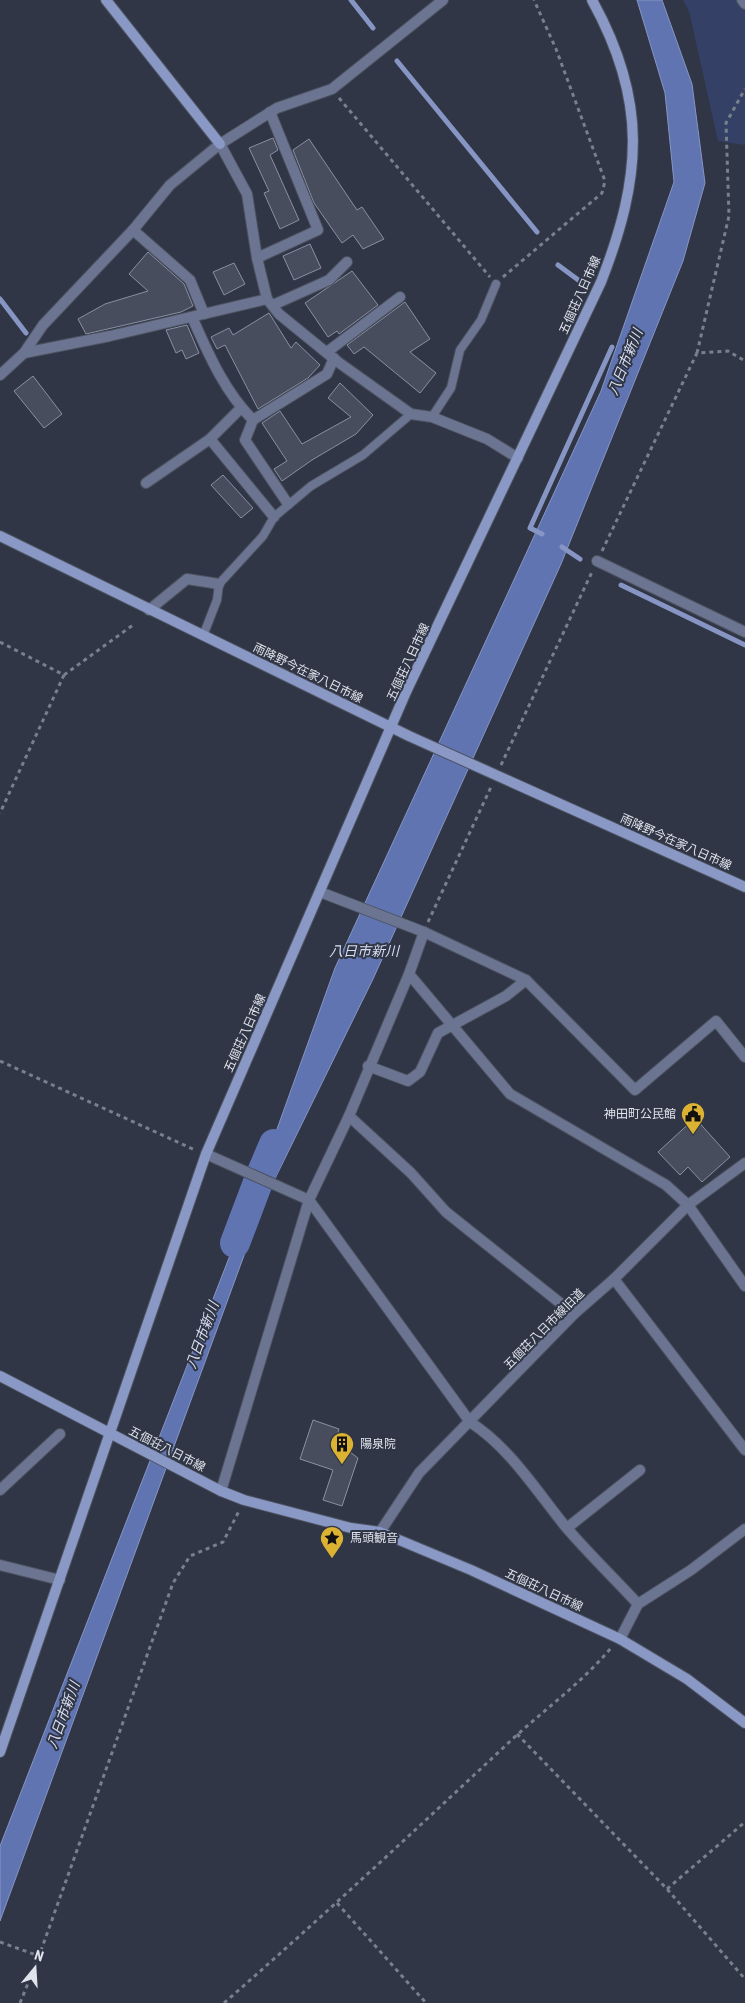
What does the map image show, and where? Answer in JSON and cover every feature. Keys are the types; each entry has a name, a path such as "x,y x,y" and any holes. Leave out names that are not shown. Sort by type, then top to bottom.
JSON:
{"main road":[{"path":"106,0 220,144"},
{"name":"五個荘八日市線","path":"592,0 605,24 627,84 634,144 630,186 618,236 601,282 406,692 206,1154 110,1433 221,1491 244,1500 351,1528 380,1532 471,1570 620,1639 686,1679 745,1724"},
{"name":"雨降野今在家八日市線","path":"0,536 408,736 745,887"},
{"path":"0,1376 110,1433 0,1752"}],"street":[{"path":"0,375 24,353 43,325 133,230 170,185 220,144 276,108 332,90 443,0"},
{"path":"742,0 745,4"},
{"path":"257,258 318,230 270,112"},
{"path":"220,144 247,194 257,258 270,302 279,314 411,414 432,417 486,439 518,458"},
{"path":"133,230 190,280 204,314"},
{"path":"24,353 192,316 270,302 329,280 346,262"},
{"path":"288,504 245,440 253,420 327,374 331,355 400,297"},
{"path":"192,316 215,369 241,408 253,420"},
{"path":"146,483 210,439 241,408"},
{"path":"210,439 274,517"},
{"path":"597,561 745,632"},
{"path":"149,610 187,579 219,584"},
{"path":"320,892 424,932 526,980 635,1090 716,1021 745,1057"},
{"path":"221,1491 309,1200 349,1116 368,1066 409,974 424,932"},
{"path":"409,974 510,1094 666,1185 688,1205 745,1286"},
{"path":"368,1066 408,1081 420,1072 438,1033 506,996 526,980"},
{"path":"349,1116 410,1173 446,1212 574,1314"},
{"path":"206,1154 309,1200 470,1422 481,1430 516,1464 567,1528 638,1604"},
{"name":"五個荘八日市線旧道","path":"380,1532 419,1473 574,1314 614,1279 688,1205 745,1162"},
{"path":"614,1279 745,1450"},
{"path":"0,1490 60,1434"},
{"path":"567,1528 640,1470"},
{"path":"620,1639 638,1604 691,1570 745,1529"},
{"path":"0,1565 60,1580"}],"lane":[{"path":"432,417 451,388 460,350 481,320 496,284"},
{"path":"203,636 217,600 219,584 263,536 274,517 311,486 363,455 411,414"}],"path":[{"path":"332,90 496,284 602,192 605,181 556,49 534,0"},
{"path":"504,758 697,353 729,216 726,123 745,89"},
{"path":"697,353 728,351 745,361"},
{"path":"0,812 64,674 132,625"},
{"path":"0,642 64,674"},
{"path":"424,932 497,775"},
{"path":"0,1061 206,1154"},
{"path":"20,2003 39,1956 173,1583 190,1556 223,1542 244,1500"},
{"path":"224,2003 338,1903 517,1734 590,1673 620,1639"},
{"path":"517,1734 667,1889 745,1979"},
{"path":"667,1889 745,1822"},
{"path":"338,1903 426,2003"},
{"path":"0,1942 39,1956"}],"shaded area":[{"path":"683,0 745,0 745,145 718,141 689,11"}],"water":[{"name":"八日市新川","path":"637,0 662,0 692,84 705,183 683,261 561,564 373,979 264,1201 0,1921 0,1846 250,1204 335,968 601,391 674,182 665,93"}],"building":[{"path":"273,138 278,150 270,155 299,220 280,229 264,193 269,191 249,148"},
{"path":"309,139 357,210 362,207 384,239 363,249 353,235 342,243 314,203 293,150"},
{"path":"310,244 321,268 294,280 283,256"},
{"path":"148,252 184,284 193,306 181,312 86,334 78,319 105,304 148,291 129,274"},
{"path":"234,263 245,284 224,295 213,272"},
{"path":"352,271 378,305 339,334 337,331 328,337 305,303"},
{"path":"405,302 430,339 410,352 436,373 420,393 364,347 354,354 347,345"},
{"path":"269,313 291,348 296,342 320,365 308,378 258,409 225,345 217,349 211,337 229,328 233,335"},
{"path":"187,325 199,353 186,359 182,350 176,353 166,330"},
{"path":"33,376 62,414 44,428 14,391"},
{"path":"340,383 373,415 356,434 312,460 282,481 274,469 287,461 262,423 280,411 302,444 351,417 328,398"},
{"path":"223,475 253,508 241,518 211,485"},
{"name":"神田町公民館","path":"695,1118 730,1157 702,1182 688,1167 680,1175 658,1152"},
{"name":"陽泉院","path":"313,1420 339,1429 335,1441 358,1458 342,1506 323,1500 333,1470 300,1459"}],"waterway":[{"path":"351,0 373,28"},
{"path":"397,61 537,232"},
{"path":"558,265 585,285"},
{"path":"0,299 26,333"},
{"path":"542,534 530,528 612,347"},
{"path":"562,547 580,559"},
{"path":"621,585 745,645"},
{"name":"八日市新川","path":"235,1243 274,1144"}],"place":[{"name":"神田町公民館","path":"693,1135"},
{"name":"陽泉院","path":"342,1465"},
{"name":"馬頭観音","path":"332,1559"}]}
